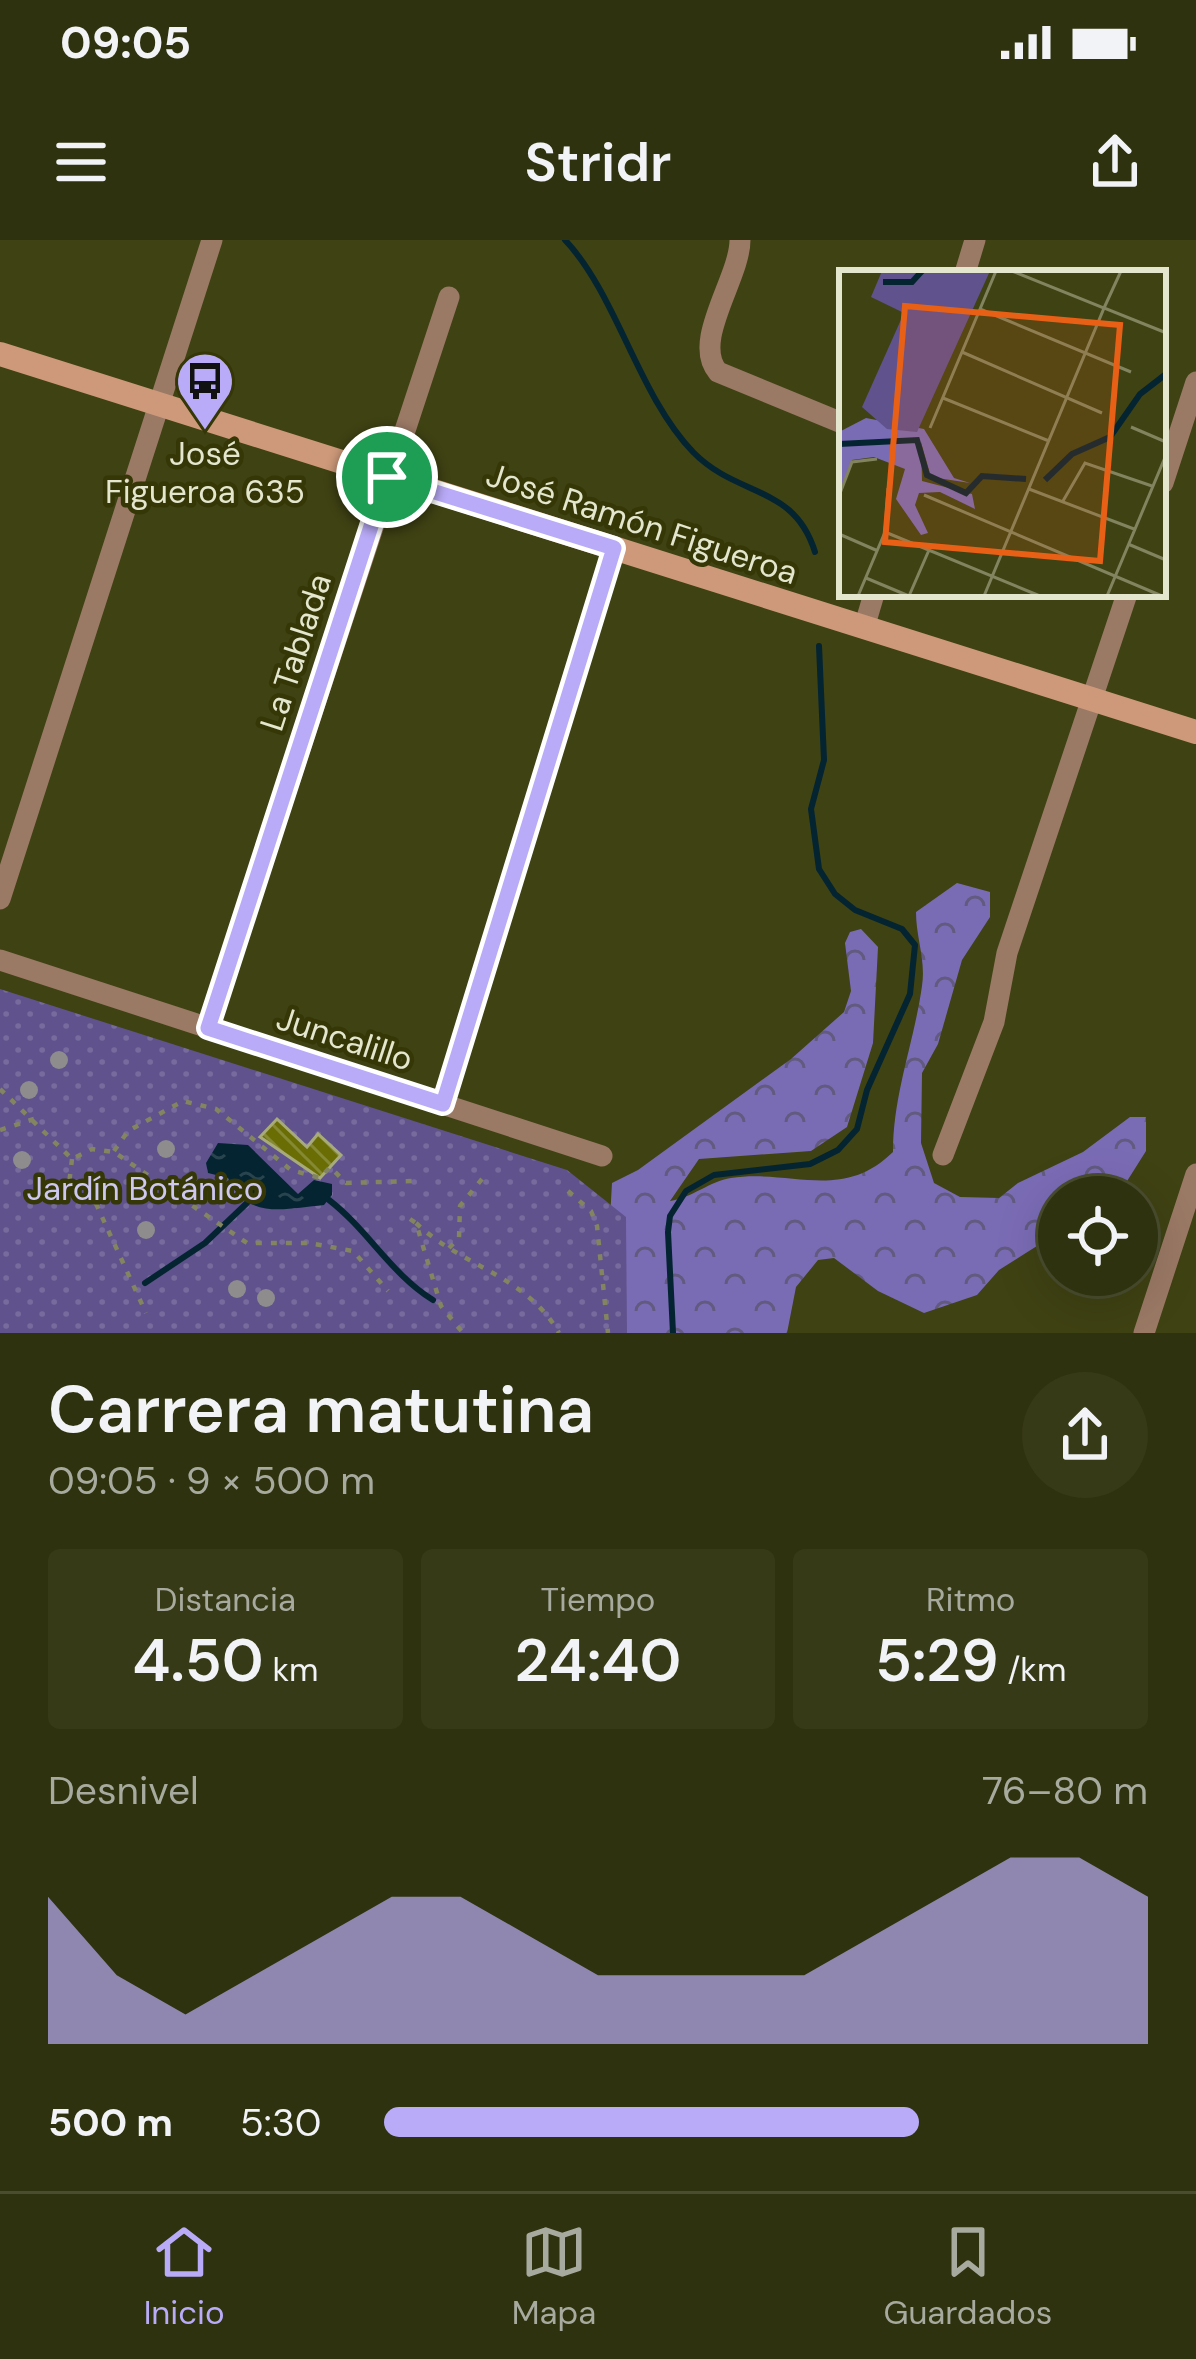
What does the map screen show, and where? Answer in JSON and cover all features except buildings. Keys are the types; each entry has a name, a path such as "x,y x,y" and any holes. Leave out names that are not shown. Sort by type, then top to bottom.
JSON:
{"main road":[{"name":"José Ramón Figueroa","path":"0,354 1196,732"}],"street":[{"path":"0,899 163,405 212,240"},
{"path":"740,240 733,282 710,342 712,364 718,372 839,422"},
{"path":"966,270 975,240"},
{"name":"La Tablada","path":"208,1028 449,297"},
{"path":"1166,474 1196,382"},
{"path":"443,1104 614,548"},
{"path":"864,628 873,597"},
{"path":"943,1154 994,1022 1007,953 1126,597"},
{"name":"Juncalillo","path":"0,960 602,1156"},
{"path":"1133,1333 1145,1333 1196,1174"}],"path":[{"path":"0,1089 72,1160 69,1184 92,1195 146,1312"},
{"path":"114,1152 128,1131 183,1101 217,1108 291,1170 305,1176 320,1178 330,1167 346,1183 413,1181"},
{"path":"0,1130 34,1119"},
{"path":"72,1160 92,1149 114,1152 247,1243 309,1243 353,1251 388,1292"},
{"path":"449,1248 458,1238 460,1206 482,1179"},
{"path":"568,1191 591,1211 597,1226 608,1333"},
{"path":"463,1333 437,1295 413,1221 542,1304 559,1333"}],"green space":[{"path":"957,883 990,892 990,917 962,960 938,1044 922,1073 921,1143 934,1183 960,1197 999,1198 1018,1183 1083,1152 1130,1117 1146,1117 1146,1151 1130,1176 1038,1176 1038,1245 999,1270 977,1295 924,1313 878,1291 834,1258 818,1260 796,1287 787,1333 619,1333 609,1237 612,1183 638,1170 791,1059 844,1012 851,991 845,943 850,932 861,929 878,947 873,1043 847,1127 811,1151 699,1159 670,1201 731,1178 835,1180 855,1176 893,1152 896,1110 922,986 916,912"},
{"name":"Jardín Botánico","path":"0,989 567,1170 626,1217 627,1333 0,1333"}],"water":[{"path":"218,1143 248,1145 298,1194 314,1180 332,1184 332,1195 324,1205 256,1206 228,1178 208,1173 206,1163"}],"waterway":[{"path":"565,240 599,288 674,429 710,467 793,514 815,552"},
{"path":"673,1333 668,1232 670,1216 686,1191 714,1175 810,1164 838,1150 857,1129 867,1090 910,994 915,945 902,929 855,910 835,894 819,869 811,809 824,760 819,646"},
{"path":"329,1200 433,1300"},
{"path":"145,1283 205,1243 247,1203"}],"place":[{"name":"José Figueroa 635","path":"205,432"}],"route":[{"path":"387,477 614,548 443,1104 208,1028 387,477"}]}
